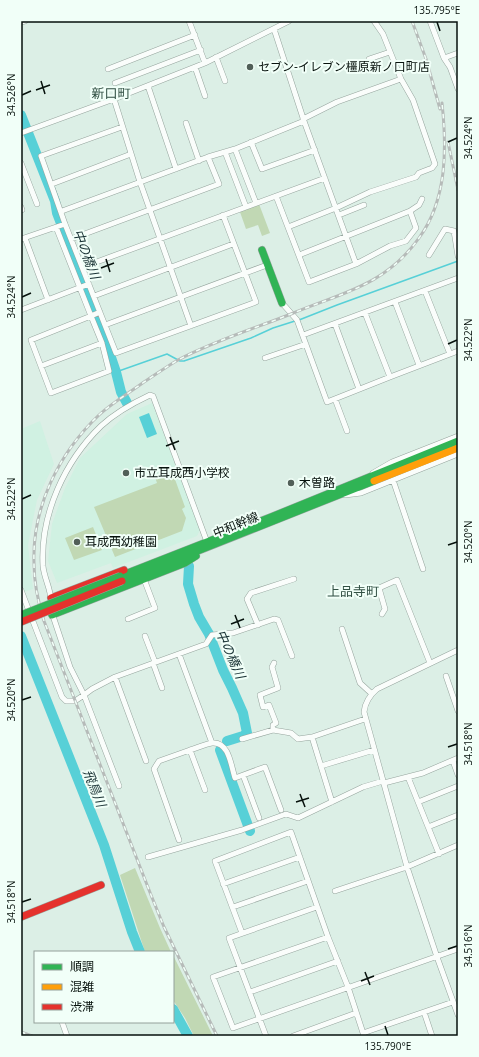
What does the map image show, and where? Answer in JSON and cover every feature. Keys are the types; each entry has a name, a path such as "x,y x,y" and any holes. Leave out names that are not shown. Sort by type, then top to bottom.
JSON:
{"main road":[{"path":"262,250 282,303"},
{"name":"中和幹線","path":"21,616 217,544 339,496 430,456 458,441"},
{"name":"中和幹線","path":"21,622 207,542 354,483 430,456 458,448"},
{"path":"51,598 194,542 207,542"},
{"path":"52,615 185,563 217,544"},
{"path":"21,616 29,614"},
{"path":"21,918 101,885"}],"street":[{"path":"21,22 25,21"},
{"path":"189,21 205,63"},
{"path":"25,131 114,100 205,63 288,21"},
{"path":"288,227 336,208 370,192 416,177 419,173 432,168 435,164 413,100 401,79 383,34 374,21"},
{"path":"430,21 458,89"},
{"path":"274,29 303,120 356,264"},
{"path":"108,69 194,35"},
{"path":"114,83 201,50"},
{"path":"369,59 390,52"},
{"path":"444,58 458,53"},
{"path":"216,57 225,81"},
{"path":"195,67 205,96"},
{"path":"62,211 199,160 235,149 303,120 337,102 401,79"},
{"path":"148,86 176,169"},
{"path":"114,100 140,182 191,326"},
{"path":"186,123 199,160"},
{"path":"122,127 41,156 62,211 60,226 96,314 105,325 116,353 256,302 223,215"},
{"path":"251,142 262,169 315,150"},
{"path":"235,149 244,176 256,203"},
{"path":"225,152 246,207"},
{"path":"52,184 131,154"},
{"path":"71,239 219,184 208,157"},
{"path":"21,162 37,204"},
{"path":"235,179 244,176"},
{"path":"83,267 325,178"},
{"path":"276,196 309,282 356,264 390,246 406,241 416,228 410,211"},
{"path":"299,255 410,211 419,205 422,199"},
{"path":"339,215 364,205"},
{"path":"60,226 71,239 83,267 84,286 94,296 96,314 109,371 51,393 31,340 96,314"},
{"path":"48,300 23,239 60,226"},
{"path":"429,255 445,229 454,231 458,256"},
{"path":"94,296 233,244"},
{"path":"105,325 267,265"},
{"path":"303,335 458,278"},
{"path":"21,310 84,286"},
{"path":"425,291 450,354"},
{"path":"395,302 419,366"},
{"path":"282,303 297,320 327,402 458,351"},
{"path":"365,313 390,377"},
{"path":"335,324 359,389"},
{"path":"40,366 102,343"},
{"path":"265,358 306,344"},
{"path":"120,786 84,695 70,667 52,615 51,598 43,567 46,526 51,508 62,480 86,443 102,425 119,412 150,395 153,396 207,542"},
{"path":"335,399 347,431"},
{"path":"354,483 392,462 458,436"},
{"path":"339,496 361,493 458,454"},
{"path":"393,480 424,569"},
{"path":"128,619 155,608 144,579"},
{"path":"258,625 247,599 251,593 294,579"},
{"path":"382,614 385,609 380,588 397,580 430,663"},
{"path":"22,592 29,614 62,697 66,701 75,701 92,689 115,677 206,644 211,637 233,633 274,619 278,620 292,656"},
{"path":"342,629 360,683 372,694"},
{"path":"145,636 162,688"},
{"path":"458,650 377,689 365,705 364,712 407,867 437,958 455,1000 458,1014"},
{"path":"179,654 212,743"},
{"path":"273,730 272,724 276,723 269,705 263,707 260,695 278,688 272,667 274,663"},
{"path":"446,676 458,711"},
{"path":"115,677 146,761"},
{"path":"242,739 273,730 291,733 298,739 312,737 365,720"},
{"path":"312,737 332,802"},
{"path":"179,840 154,769 159,761 212,743 220,744 226,748 235,778 265,767 281,810"},
{"path":"190,750 205,790"},
{"path":"321,766 374,750"},
{"path":"148,857 242,830 286,814 298,818 363,787 423,773 455,759 458,775"},
{"path":"243,775 258,818"},
{"path":"408,777 438,854"},
{"path":"418,802 458,786"},
{"path":"428,827 458,815"},
{"path":"242,933 215,861 291,832 328,937 348,987 363,1034 455,1000"},
{"path":"335,891 407,867 458,846"},
{"path":"223,884 300,857"},
{"path":"232,907 308,881"},
{"path":"266,1036 229,938 317,907"},
{"path":"328,937 213,977 233,1028 348,987 437,958 458,949"},
{"path":"250,992 338,961"},
{"path":"424,1012 432,1036"},
{"path":"294,1036 356,1014"},
{"path":"62,1023 67,1036"}],"shaded area":[{"path":"259,204 270,233 262,236 258,225 246,229 240,212"},
{"name":"市立耳成西小学校","path":"152,403 200,530 197,536 113,568 111,563 57,583 48,561 52,524 65,488 80,458 127,414"},
{"path":"40,421 54,464 37,500 28,545 33,589 24,592 21,584 21,429"},
{"path":"172,471 185,507 182,509 186,518 182,531 115,557 94,507 157,483 155,477"},
{"path":"93,527 102,550 74,560 65,538"},
{"path":"135,868 171,951 145,951 120,875"},
{"path":"174,957 213,1036 194,1036 185,1018 174,1002"}],"water":[{"path":"149,413 157,434 147,438 139,417"}],"waterway":[{"name":"中の橋川","path":"21,115 55,201 57,213 100,325 116,372 121,392 127,403"},
{"path":"299,320 458,261"},
{"path":"116,372 167,354 180,361 184,361 295,321"},
{"name":"中の橋川","path":"189,566 188,584 194,604 199,617 209,634 223,670 243,713 247,733 243,736 227,741"},
{"name":"飛鳥川","path":"21,636 104,845 140,951"},
{"name":"中の橋川","path":"220,750 250,831"},
{"name":"飛鳥川","path":"174,1011 188,1036"}],"railway":[{"path":"412,21 426,59 440,109"},
{"path":"217,1036 164,927 44,621 37,592 34,570 35,542 38,522 43,502 60,464 85,430 99,415 115,402 178,360 220,341 361,286 377,278 406,254 419,238 428,223 440,191 444,156 444,120 442,103"},
{"path":"448,142 458,190"},
{"path":"21,1032 32,1036"}],"traffic: fast":[{"path":"262,250 282,303"},
{"path":"120,576 271,517 458,441"},
{"path":"122,581 374,481"},
{"path":"52,615 185,563 196,556"},
{"path":"21,615 120,576"}],"traffic: slow":[{"path":"374,481 458,448"}],"traffic: jam":[{"path":"51,598 124,570"},
{"path":"21,622 122,581"},
{"path":"21,917 101,885"}],"place":[{"name":"セブン-イレブン橿原新ノ口町店","path":"250,67"},
{"name":"市立耳成西小学校","path":"126,473"},
{"name":"木曽路","path":"291,483"},
{"name":"耳成西幼稚園","path":"77,542"}],"district":[{"name":"新口町","path":"111,93"},
{"name":"上品寺町","path":"353,591"}]}
